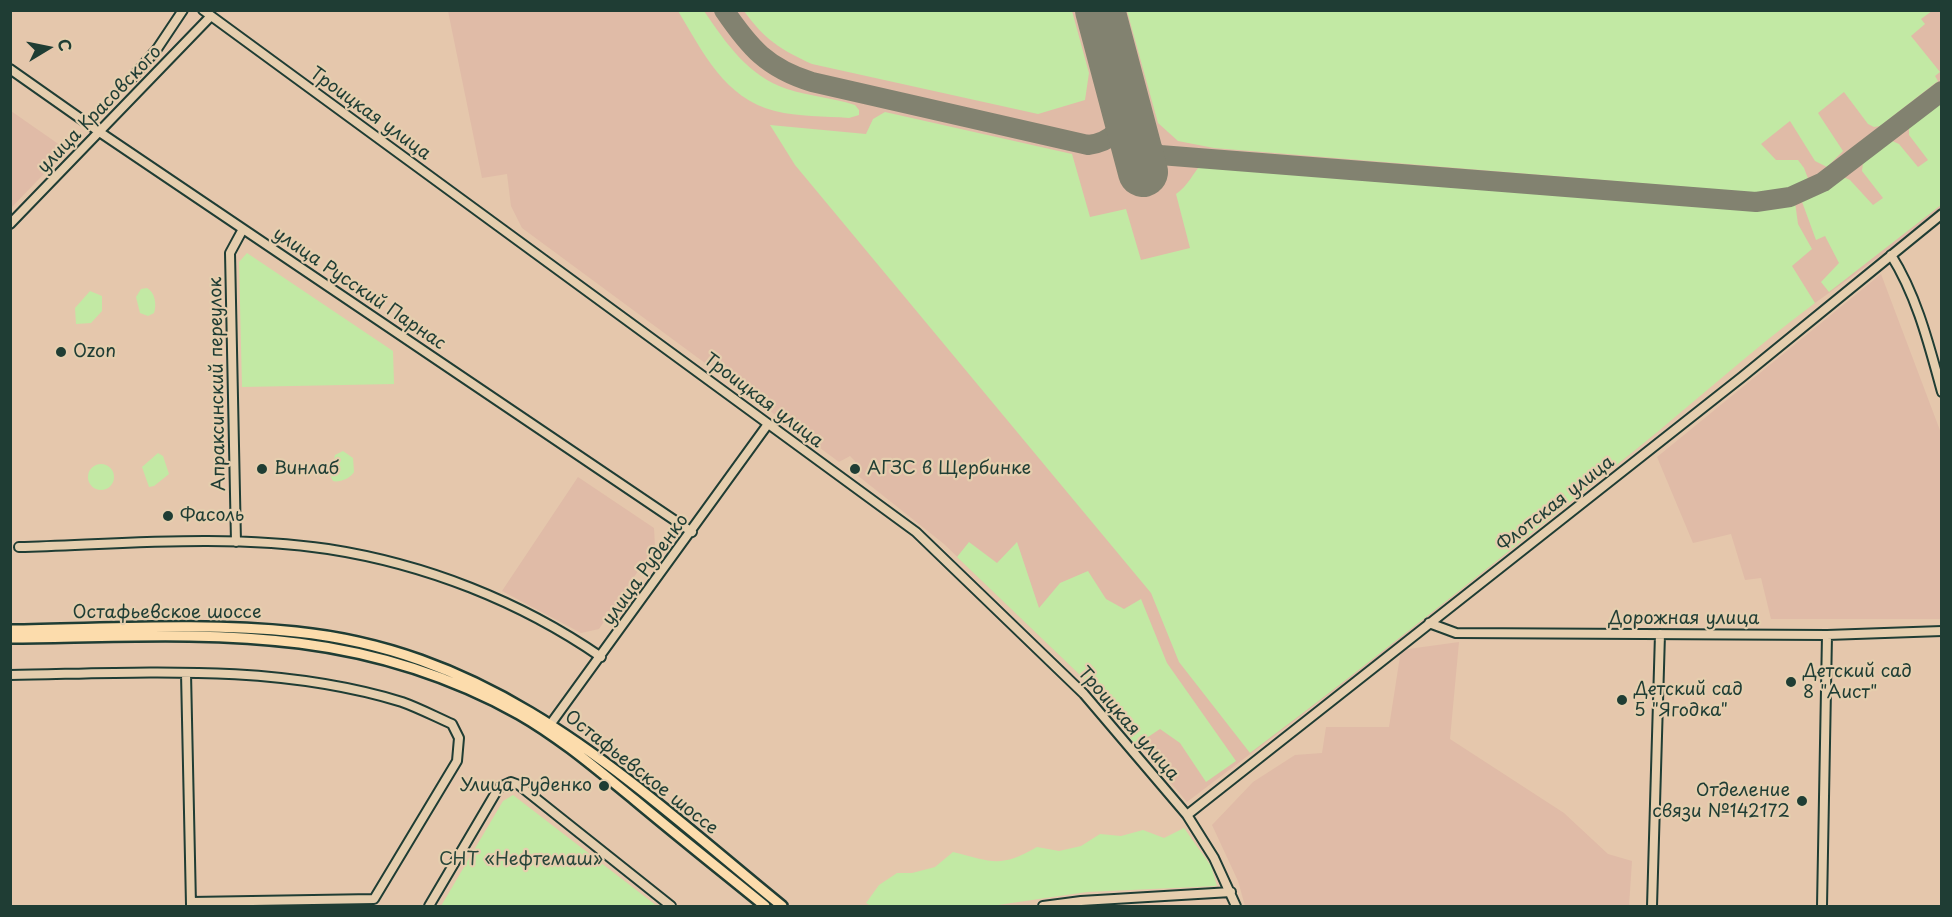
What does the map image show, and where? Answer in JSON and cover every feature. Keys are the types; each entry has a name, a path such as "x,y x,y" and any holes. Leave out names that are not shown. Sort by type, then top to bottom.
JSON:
{"main road":[{"name":"Остафьевское шоссе","path":"10,630 218,627 298,632 341,638 387,649 432,664 475,682 611,767 782,906"},
{"name":"Остафьевское шоссе","path":"10,638 213,635 296,641 386,659 437,676 548,727 765,906"}],"street":[{"path":"132,78 157,49 183,10"},
{"name":"Троицкая улица","path":"203,10 888,510 940,553 1068,676 1186,815 1214,858 1236,906"},
{"name":"улица Красовского","path":"10,224 210,17"},
{"name":"улица Русский Парнас","path":"10,69 100,133 692,532"},
{"name":"Флотская улица","path":"1186,815 1742,377 1941,214"},
{"name":"Апраксинский переулок","path":"236,542 230,253 243,229"},
{"path":"1891,255 1904,275 1925,330 1941,392"},
{"name":"улица Руденко","path":"548,727 692,532 768,424"},
{"path":"19,547 236,542 327,549 427,572 515,607 601,657"},
{"name":"Дорожная улица","path":"1429,623 1456,633 1827,635 1941,631"},
{"path":"1652,906 1660,634"},
{"path":"1822,906 1827,635"},
{"path":"10,675 186,673 269,676 402,702 452,724 459,738 458,761 374,899 191,904 186,673"},
{"path":"429,906 495,794 500,787 511,782 519,785 671,906"},
{"path":"1043,906 1081,901 1231,892"}],"shaded area":[{"path":"448,11 1941,11 1941,209 1897,244 1776,331 1639,447 1370,663 1187,802 1081,676 944,544 852,471 855,461 850,456 839,462 522,228 511,206 507,174 482,178"},
{"path":"11,111 67,150 11,208"},
{"path":"1881,274 1941,433 1941,619 1771,619 1761,578 1745,580 1731,534 1693,543 1657,457"},
{"path":"578,477 654,528 655,546 599,629 581,633 502,591"},
{"path":"1459,642 1450,739 1564,813 1608,854 1632,861 1629,906 1245,906 1238,881 1212,825 1253,782 1295,755 1322,753 1326,727 1389,727 1401,650"}],"green space":[{"path":"678,11 704,11 739,57 749,67 773,83 787,89 855,105 859,110 859,115 849,118 802,115 775,111 757,105 742,96 717,72"},
{"path":"744,11 1072,11 1089,73 1085,100 1038,114 812,64 774,43"},
{"path":"1127,11 1932,11 1921,19 1925,24 1911,36 1940,72 1935,76 1938,81 1880,126 1874,127 1868,124 1844,92 1818,113 1843,151 1827,167 1815,161 1790,121 1761,144 1776,160 1798,160 1809,181 1786,189 1760,193 1214,148 1178,141 1158,123"},
{"path":"1941,98 1941,205 1829,292 1821,282 1839,263 1825,236 1816,240 1801,199 1841,176 1850,180 1873,205 1883,198 1862,171 1863,163 1890,140 1899,144 1918,167 1928,160 1909,135 1909,124"},
{"path":"885,112 1072,154 1090,217 1126,209 1141,260 1190,248 1176,194 1203,162 1730,205 1757,206 1795,202 1798,224 1812,249 1792,266 1815,303 1494,563 1250,753 1179,662 1151,593 795,165 770,125 866,134 873,119"},
{"path":"247,253 393,351 394,384 242,387 239,262"},
{"path":"147,288 152,292 155,303 154,313 148,316 140,313 136,297 141,289"},
{"path":"90,291 102,296 102,311 91,323 76,324 75,308"},
{"path":"343,451 353,458 354,472 345,480 333,481 329,473 335,455"},
{"path":"158,453 163,456 169,474 154,486 149,487 142,467"},
{"path":"101,464 110,468 114,477 110,486 101,490 92,486 88,477 92,468"},
{"path":"969,542 997,563 1017,542 1039,608 1060,583 1088,571 1106,599 1124,609 1141,599 1167,663 1236,761 1206,782 1180,743 1160,729 1136,745 1081,676 957,557"},
{"name":"СНТ «Нефтемаш»","path":"513,795 657,906 441,906 503,801"},
{"path":"1184,828 1211,866 1217,886 1087,892 991,906 871,906 866,903 879,885 897,873 912,873 935,867 953,852 996,861 1014,858 1037,847 1059,851 1081,846 1100,834 1121,836 1143,830 1164,838"}],"taxiway":[{"path":"724,10 751,46 761,55 783,70 812,82 1088,145 1104,141 1115,133 1122,121 1126,106"},
{"path":"1135,144 1160,155 1756,202 1790,197 1823,182 1942,91"}],"runway":[{"path":"1100,10 1143,172"}],"place":[{"name":"Ozon","path":"61,352"},
{"name":"Винлаб","path":"262,469"},
{"name":"АГЗС в Щербинке","path":"855,469"},
{"name":"Фасоль","path":"168,516"},
{"name":"Детский сад 8 \"Аист\"","path":"1791,682"},
{"name":"Детский сад 5 \"Ягодка\"","path":"1622,700"},
{"name":"Улица Руденко","path":"604,786"},
{"name":"Отделение связи №142172","path":"1802,801"}]}
